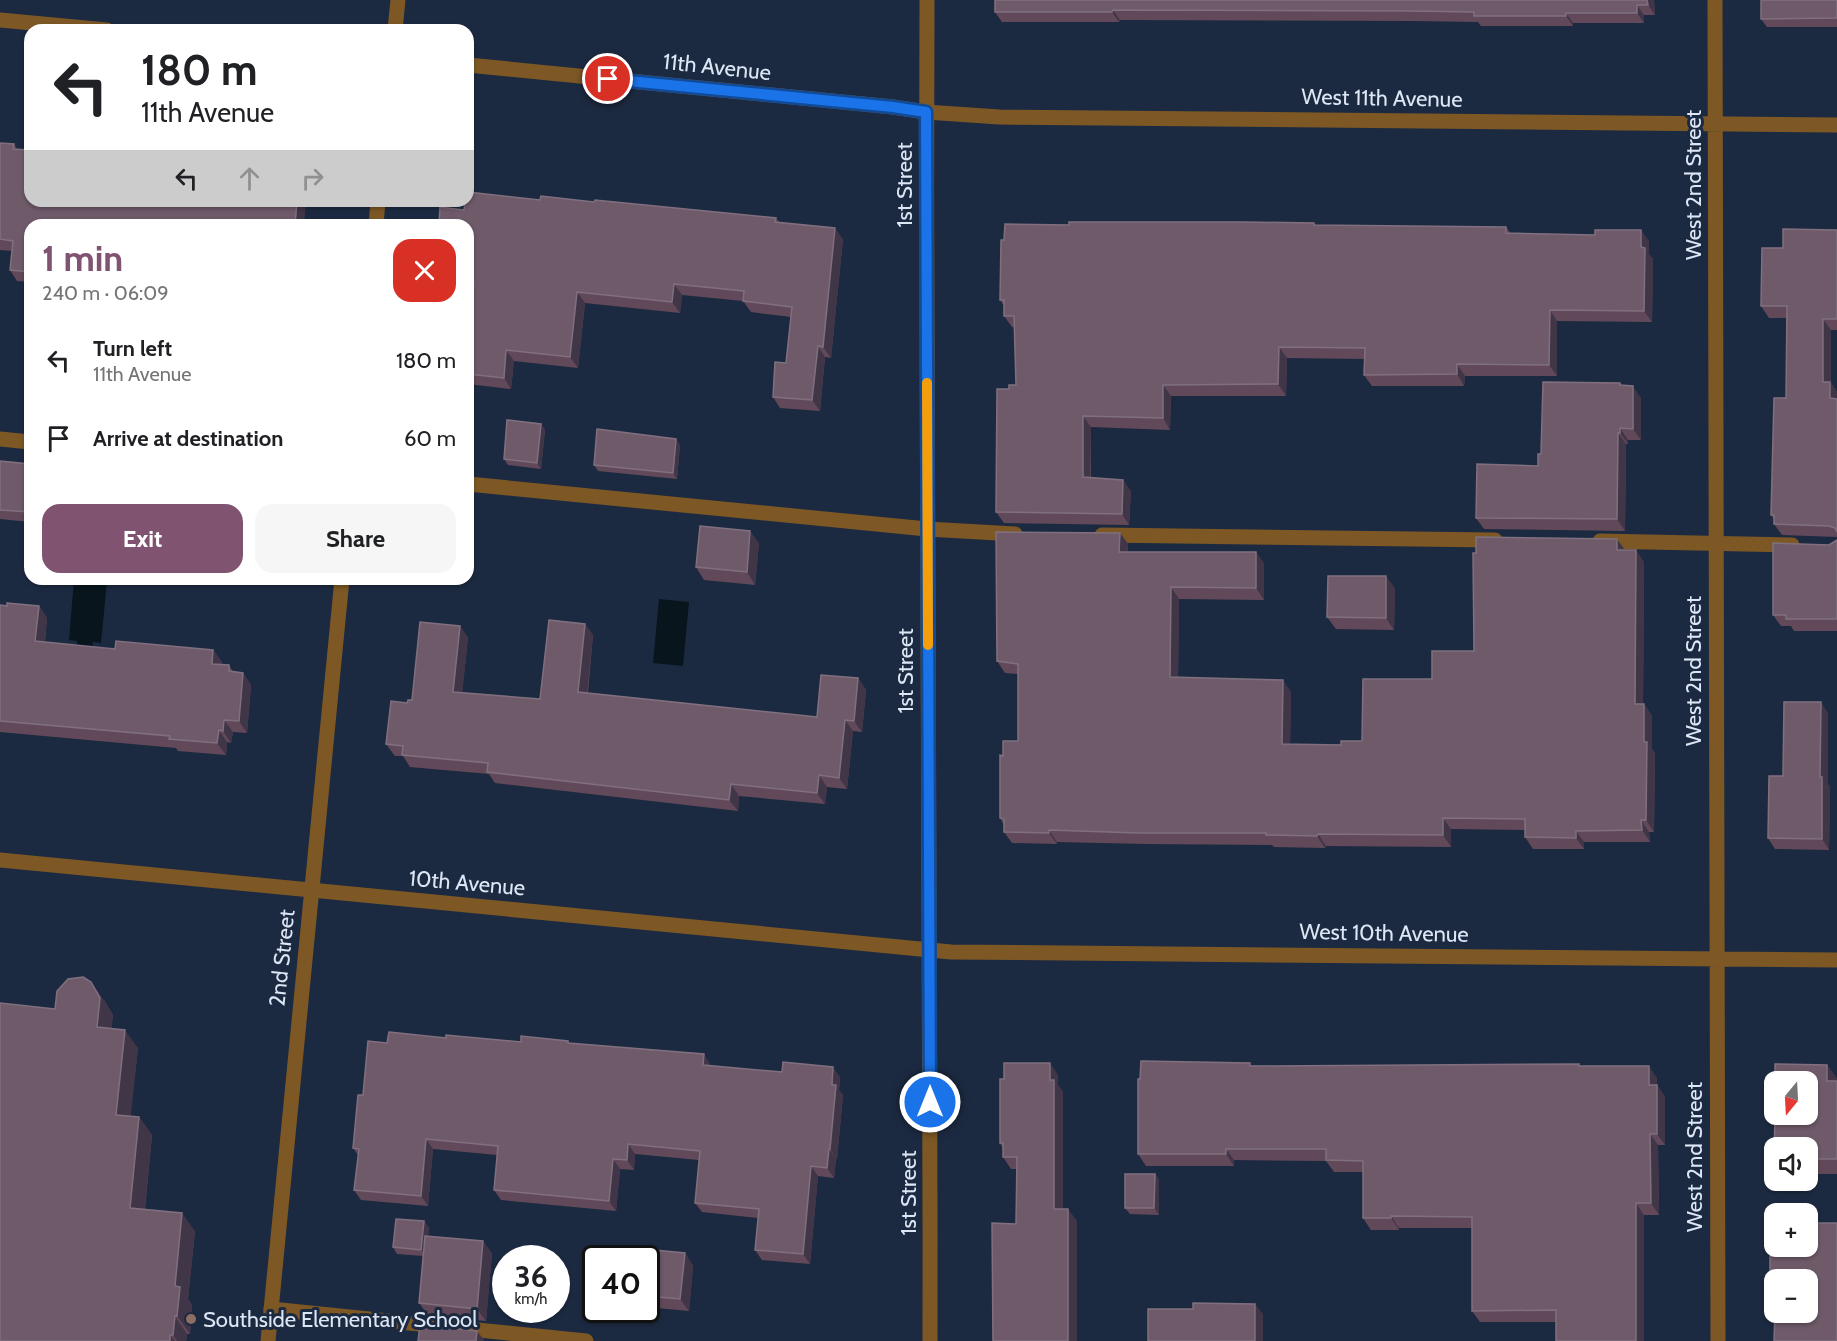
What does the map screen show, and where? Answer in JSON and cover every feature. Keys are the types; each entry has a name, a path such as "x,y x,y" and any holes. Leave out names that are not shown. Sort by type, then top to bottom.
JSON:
{"street":[{"path":"396,24 398,0"},
{"name":"1st Street","path":"927,0 930,1341"},
{"name":"West 2nd Street","path":"1715,0 1718,1341"},
{"path":"0,20 43,24"},
{"name":"11th Avenue","path":"474,66 926,112"},
{"name":"West 11th Avenue","path":"926,112 999,117 1837,125"},
{"path":"0,439 24,441"},
{"path":"474,485 927,529 1031,534"},
{"path":"1089,535 1512,540"},
{"path":"1583,541 1805,546"},
{"name":"2nd Street","path":"268,1341 341,585"},
{"name":"10th Avenue","path":"0,860 930,950"},
{"name":"West 10th Avenue","path":"930,950 1837,960"},
{"path":"271,1309 586,1341"}],"shaded area":[{"path":"74,585 107,585 101,643 93,642 92,649 77,647 77,641 69,640"},
{"path":"659,599 689,602 683,666 653,663"}],"building":[{"path":"995,0 1647,0 1648,5 1637,5 1637,13 1474,16 1474,12 1408,11 995,12"},
{"path":"1761,0 1837,0 1837,18 1761,19"},
{"path":"0,143 14,144 13,149 24,150 24,207 296,207 296,219 24,219 24,271 10,270 13,241 0,239"},
{"path":"474,193 540,200 541,196 594,202 595,200 776,218 775,222 835,228 823,347 818,346 812,400 773,397 775,362 786,363 792,307 743,301 744,291 674,284 672,302 577,292 570,357 506,350 504,378 474,375 474,219 439,219 440,207 464,210 464,207 474,207"},
{"path":"1069,222 1244,222 1506,227 1506,233 1595,235 1595,230 1641,230 1641,247 1645,248 1644,311 1550,310 1549,365 1457,364 1457,374 1364,375 1365,348 1279,347 1278,384 1163,385 1163,418 1083,416 1083,477 1123,480 1122,514 996,512 997,389 1009,389 1009,385 1016,385 1014,316 1004,316 1004,300 1000,300 1001,240 1004,240 1005,224 1069,225"},
{"path":"1783,229 1837,230 1837,319 1823,319 1823,382 1830,382 1830,398 1837,399 1837,532 1835,528 1829,526 1774,524 1774,515 1771,515 1774,398 1786,398 1787,306 1761,306 1762,248 1783,248"},
{"path":"1543,382 1620,383 1620,385 1633,386 1633,429 1620,428 1620,433 1618,433 1617,519 1476,518 1477,464 1538,466 1538,454 1541,454"},
{"path":"507,420 541,424 537,463 504,459"},
{"path":"597,429 676,439 673,473 594,465"},
{"path":"0,461 24,463 24,512 0,510"},
{"path":"700,526 750,531 747,572 696,567"},
{"path":"996,532 1120,533 1119,552 1256,552 1256,588 1171,587 1170,677 1283,680 1282,744 1341,745 1341,741 1362,741 1363,679 1432,679 1432,651 1474,651 1473,553 1476,553 1476,537 1617,539 1617,550 1636,550 1635,704 1644,704 1644,742 1647,742 1646,820 1641,820 1642,830 1576,831 1576,838 1525,837 1525,819 1443,818 1443,835 1318,834 1317,836 1266,835 1266,833 1049,830 1049,833 1004,832 1004,819 1000,818 1000,755 1003,756 1003,741 1018,741 1018,664 997,661"},
{"path":"1837,540 1837,619 1786,619 1786,615 1773,615 1773,543 1829,545"},
{"path":"1328,576 1386,576 1386,618 1327,617"},
{"path":"7,603 39,606 35,641 115,649 116,641 213,650 212,664 229,665 229,671 243,673 239,721 224,720 223,731 219,730 217,743 169,739 170,736 0,721 0,605 7,606"},
{"path":"549,620 585,624 578,692 817,717 821,675 858,678 854,721 845,720 839,778 819,775 817,793 731,784 729,800 487,772 488,763 402,755 403,746 386,744 391,701 407,703 408,700 412,700 420,622 460,626 453,692 540,699"},
{"path":"1784,702 1821,702 1822,839 1768,838 1769,776 1783,776"},
{"path":"83,977 91,982 100,998 97,1027 125,1030 116,1115 139,1117 130,1208 182,1213 175,1286 180,1287 177,1316 175,1316 170,1341 0,1341 0,1003 55,1009 57,991 68,979"},
{"path":"389,1032 521,1042 521,1036 568,1041 568,1043 704,1054 703,1065 782,1072 783,1062 833,1067 832,1085 836,1085 827,1168 811,1166 803,1254 755,1250 759,1209 695,1203 700,1151 628,1144 627,1160 613,1159 609,1201 494,1190 498,1146 426,1139 421,1196 354,1190 359,1149 353,1148 358,1095 363,1095 368,1041 387,1043"},
{"path":"1141,1061 1250,1063 1250,1066 1579,1064 1579,1066 1649,1066 1649,1085 1657,1085 1657,1134 1650,1134 1651,1203 1636,1203 1636,1341 1556,1341 1556,1310 1472,1311 1472,1217 1363,1218 1363,1161 1326,1160 1326,1149 1226,1149 1226,1154 1138,1154 1138,1079 1140,1079"},
{"path":"1004,1063 1050,1063 1050,1080 1054,1080 1054,1209 1068,1209 1068,1341 993,1341 992,1223 1016,1224 1017,1157 1003,1157 1003,1143 1000,1143 1000,1079 1004,1079"},
{"path":"1775,1064 1827,1065 1827,1081 1837,1081 1837,1159 1818,1159 1818,1137 1774,1137 1775,1125 1818,1125 1818,1071 1775,1071"},
{"path":"1125,1174 1155,1174 1154,1208 1125,1208"},
{"path":"396,1219 424,1221 421,1250 393,1247"},
{"path":"1818,1223 1837,1223 1837,1341 1774,1341 1775,1323 1818,1323 1818,1269 1770,1269 1770,1257 1818,1257"},
{"path":"425,1236 483,1241 477,1309 419,1303"},
{"path":"660,1251 685,1253 680,1299 660,1297"},
{"path":"1193,1303 1255,1304 1255,1341 1148,1341 1148,1309 1193,1309"},
{"path":"420,1325 477,1331 476,1341 418,1341"}],"slow traffic":[{"path":"927,383 928,645"}],"place":[{"name":"Southside Elementary School","path":"191,1319"}],"route":[{"path":"608,79 926,112 930,1102"}]}
